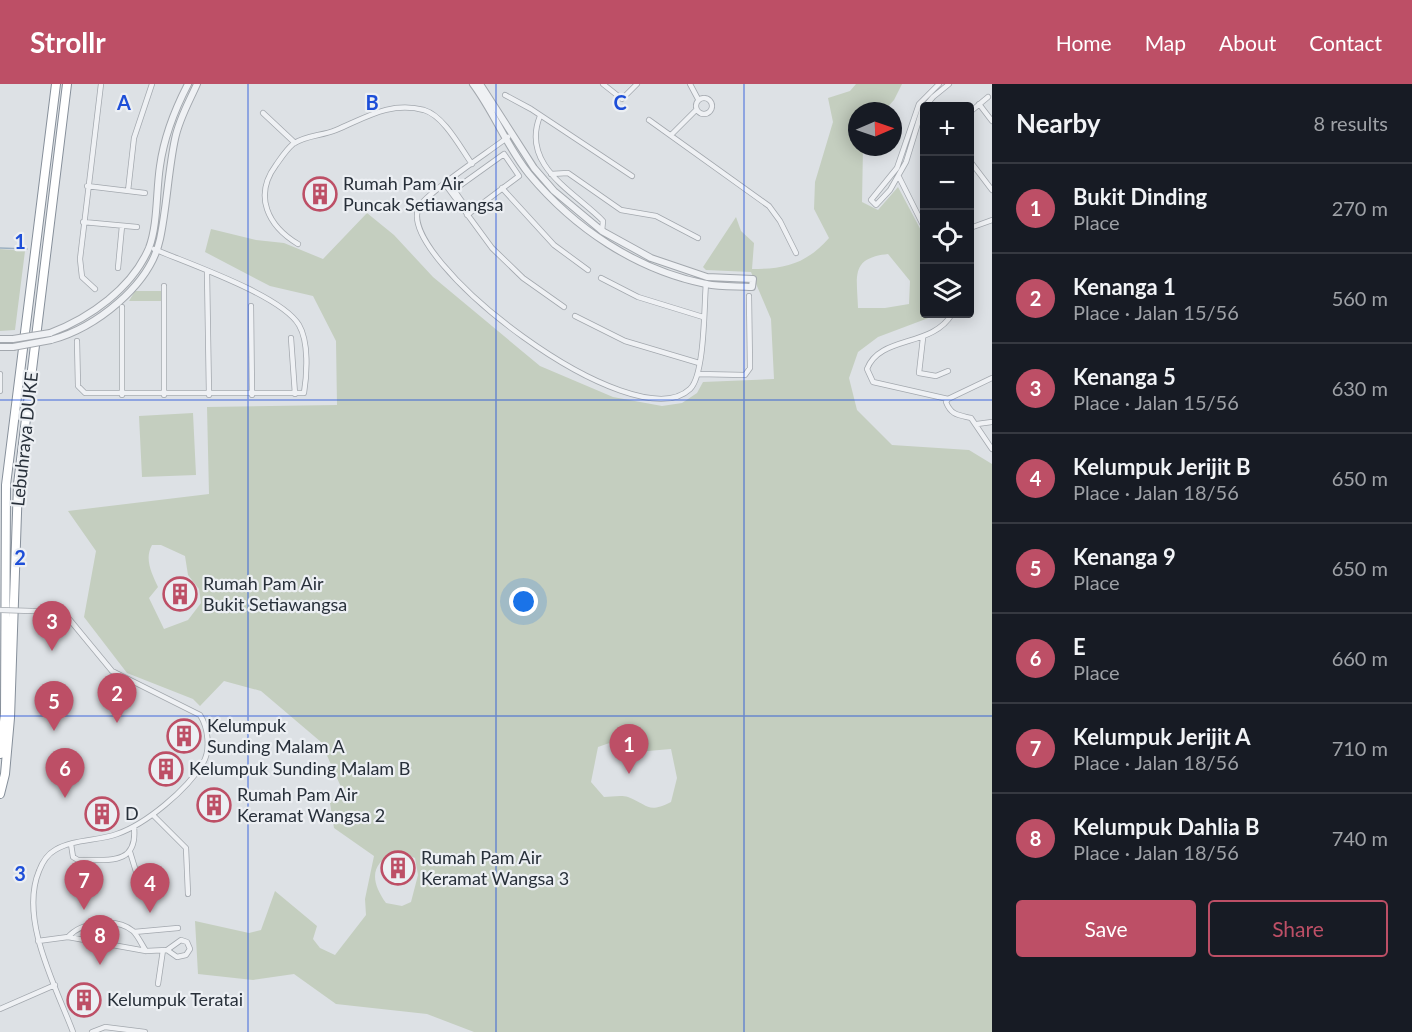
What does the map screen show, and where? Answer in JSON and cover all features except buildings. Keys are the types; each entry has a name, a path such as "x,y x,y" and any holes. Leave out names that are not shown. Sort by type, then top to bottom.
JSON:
{"highway":[{"name":"Lebuhraya DUKE","path":"0,754 5,714 6,485 56,84"},
{"name":"Lebuhraya DUKE","path":"0,794 5,774 10,718 18,484 67,84"},
{"path":"0,733 5,714"}],"street":[{"path":"95,289 82,277 80,259 101,84"},
{"path":"128,190 134,138 152,84"},
{"path":"0,339 50,333 70,326 96,310 133,274 149,247 166,137 188,84"},
{"path":"0,347 13,347 65,336 102,316 145,272 157,250 174,140 179,122 197,84"},
{"path":"473,84 509,136 554,191 602,231 651,258 707,280 753,279 752,287 707,280 640,262 579,225 529,173 509,136 480,84"},
{"path":"603,84 622,99 638,84"},
{"path":"671,135 696,110 698,99 690,84"},
{"path":"939,84 919,104 897,168 871,200 876,205 898,177 906,162 922,110 933,97 950,84"},
{"path":"506,95 632,176"},
{"path":"974,108 988,97"},
{"path":"696,110 705,114 712,106 708,99 698,99"},
{"path":"979,104 992,121"},
{"path":"298,244 276,227 264,207 263,192 268,176 295,143 314,135 334,131 366,114 409,108 425,110 438,119 472,164"},
{"path":"263,113 295,143"},
{"path":"540,116 536,127 536,142 551,174 566,192 603,221 602,231"},
{"path":"649,120 769,206 780,220 796,253"},
{"path":"509,136 418,207 417,223 422,235 444,265 522,338 577,372 612,387 662,401 678,397 691,389 698,374 707,280"},
{"path":"452,191 504,154 519,176 469,214"},
{"path":"974,167 992,190"},
{"path":"551,174 568,172 621,210 656,216 698,238"},
{"path":"898,177 920,219"},
{"path":"445,184 492,248 523,278 564,307"},
{"path":"87,186 145,193"},
{"path":"502,188 554,245 588,270"},
{"path":"974,226 992,220"},
{"path":"83,222 137,227"},
{"path":"118,268 122,226"},
{"path":"77,341 78,388 85,393 209,395 305,392 303,335 290,313 280,305 149,247"},
{"path":"207,272 209,395"},
{"path":"601,278 638,297 703,317"},
{"path":"164,286 164,395"},
{"path":"698,374 744,375 750,368 749,296"},
{"path":"250,306 252,394"},
{"path":"122,307 122,395"},
{"path":"574,316 625,341 699,363"},
{"path":"949,318 939,330 879,354 869,364 868,375 873,382 948,399 992,378"},
{"path":"291,338 295,394"},
{"path":"923,338 919,373 933,376 948,371"},
{"path":"0,374 0,391"},
{"path":"948,399 946,402 952,413 971,418 992,449"},
{"path":"977,424 992,422"},
{"path":"0,610 60,610 112,671 130,682 171,699 200,716 206,724 204,762 154,816 134,827 106,837 70,844 49,855 39,871 34,901 38,941 73,1032"},
{"path":"154,816 186,848 188,894"},
{"path":"134,827 135,837 130,852 138,878 154,878"},
{"path":"70,844 73,857 78,860 118,859 130,852"},
{"path":"68,937 82,926 119,924 134,932 146,951"},
{"path":"134,932 178,928"},
{"path":"38,941 68,937 146,951 165,950 181,940 187,942 190,949 186,955 177,957 165,950"},
{"path":"158,984 165,950"},
{"path":"0,1009 55,985"},
{"path":"92,1032 105,1028 146,1032"}],"green space":[{"path":"856,84 902,84 892,102 848,102 848,156 863,156 862,202 878,210 898,187 920,228 920,318 928,318 878,337 858,352 849,378 857,410 892,445 969,450 992,464 992,1032 474,1032 427,1014 336,1004 294,974 253,980 198,974 195,921 249,933 261,930 275,891 317,926 313,939 320,948 335,955 366,915 365,899 374,856 334,828 330,803 341,787 321,742 261,691 224,681 200,706 193,699 127,673 84,617 96,551 68,511 209,494 207,407 337,405 336,341 313,296 270,286 205,252 211,229 256,240 284,243 323,259 367,213 394,235 433,277 540,366 613,397 662,406 682,403 697,393 703,382 774,379 771,319 751,272 706,270 703,267 736,217 741,231 754,243 752,269 775,268 794,263 812,254 829,238 814,209 815,182 833,122 828,98 850,91","holes":["888,254 910,281 909,304 885,308 858,308 858,270 867,260","152,545 161,545 185,556 188,575 199,589 201,603 188,620 164,629 149,598 158,587 150,566 149,556","621,739 636,752 671,749 677,778 671,802 652,808 628,797 604,797 591,782 598,747","396,851 415,858 418,875 411,902 402,906 386,903 375,880 375,873 381,861"]},
{"path":"0,249 25,251 15,330 0,331"},
{"path":"135,291 164,291 164,301 129,301"},
{"path":"193,413 196,475 142,477 139,416"}],"waterway":[{"path":"0,248 27,249"}],"place":[{"name":"Rumah Pam Air Puncak Setiawangsa","path":"320,194"},
{"name":"Rumah Pam Air Bukit Setiawangsa","path":"180,594"},
{"name":"Kenanga 5","path":"52,651"},
{"name":"Kenanga 1","path":"117,723"},
{"name":"Kenanga 9","path":"54,731"},
{"name":"Kelumpuk Sunding Malam A","path":"184,736"},
{"name":"Kelumpuk Sunding Malam B","path":"166,769"},
{"name":"Bukit Dinding","path":"629,774"},
{"name":"E","path":"65,798"},
{"name":"Rumah Pam Air Keramat Wangsa 2","path":"214,805"},
{"name":"D","path":"102,814"},
{"name":"Rumah Pam Air Keramat Wangsa 3","path":"398,868"},
{"name":"Kelumpuk Jerijit A","path":"84,910"},
{"name":"Kelumpuk Jerijit B","path":"150,913"},
{"name":"Kelumpuk Dahlia B","path":"100,965"},
{"name":"Kelumpuk Teratai","path":"84,1000"}]}
